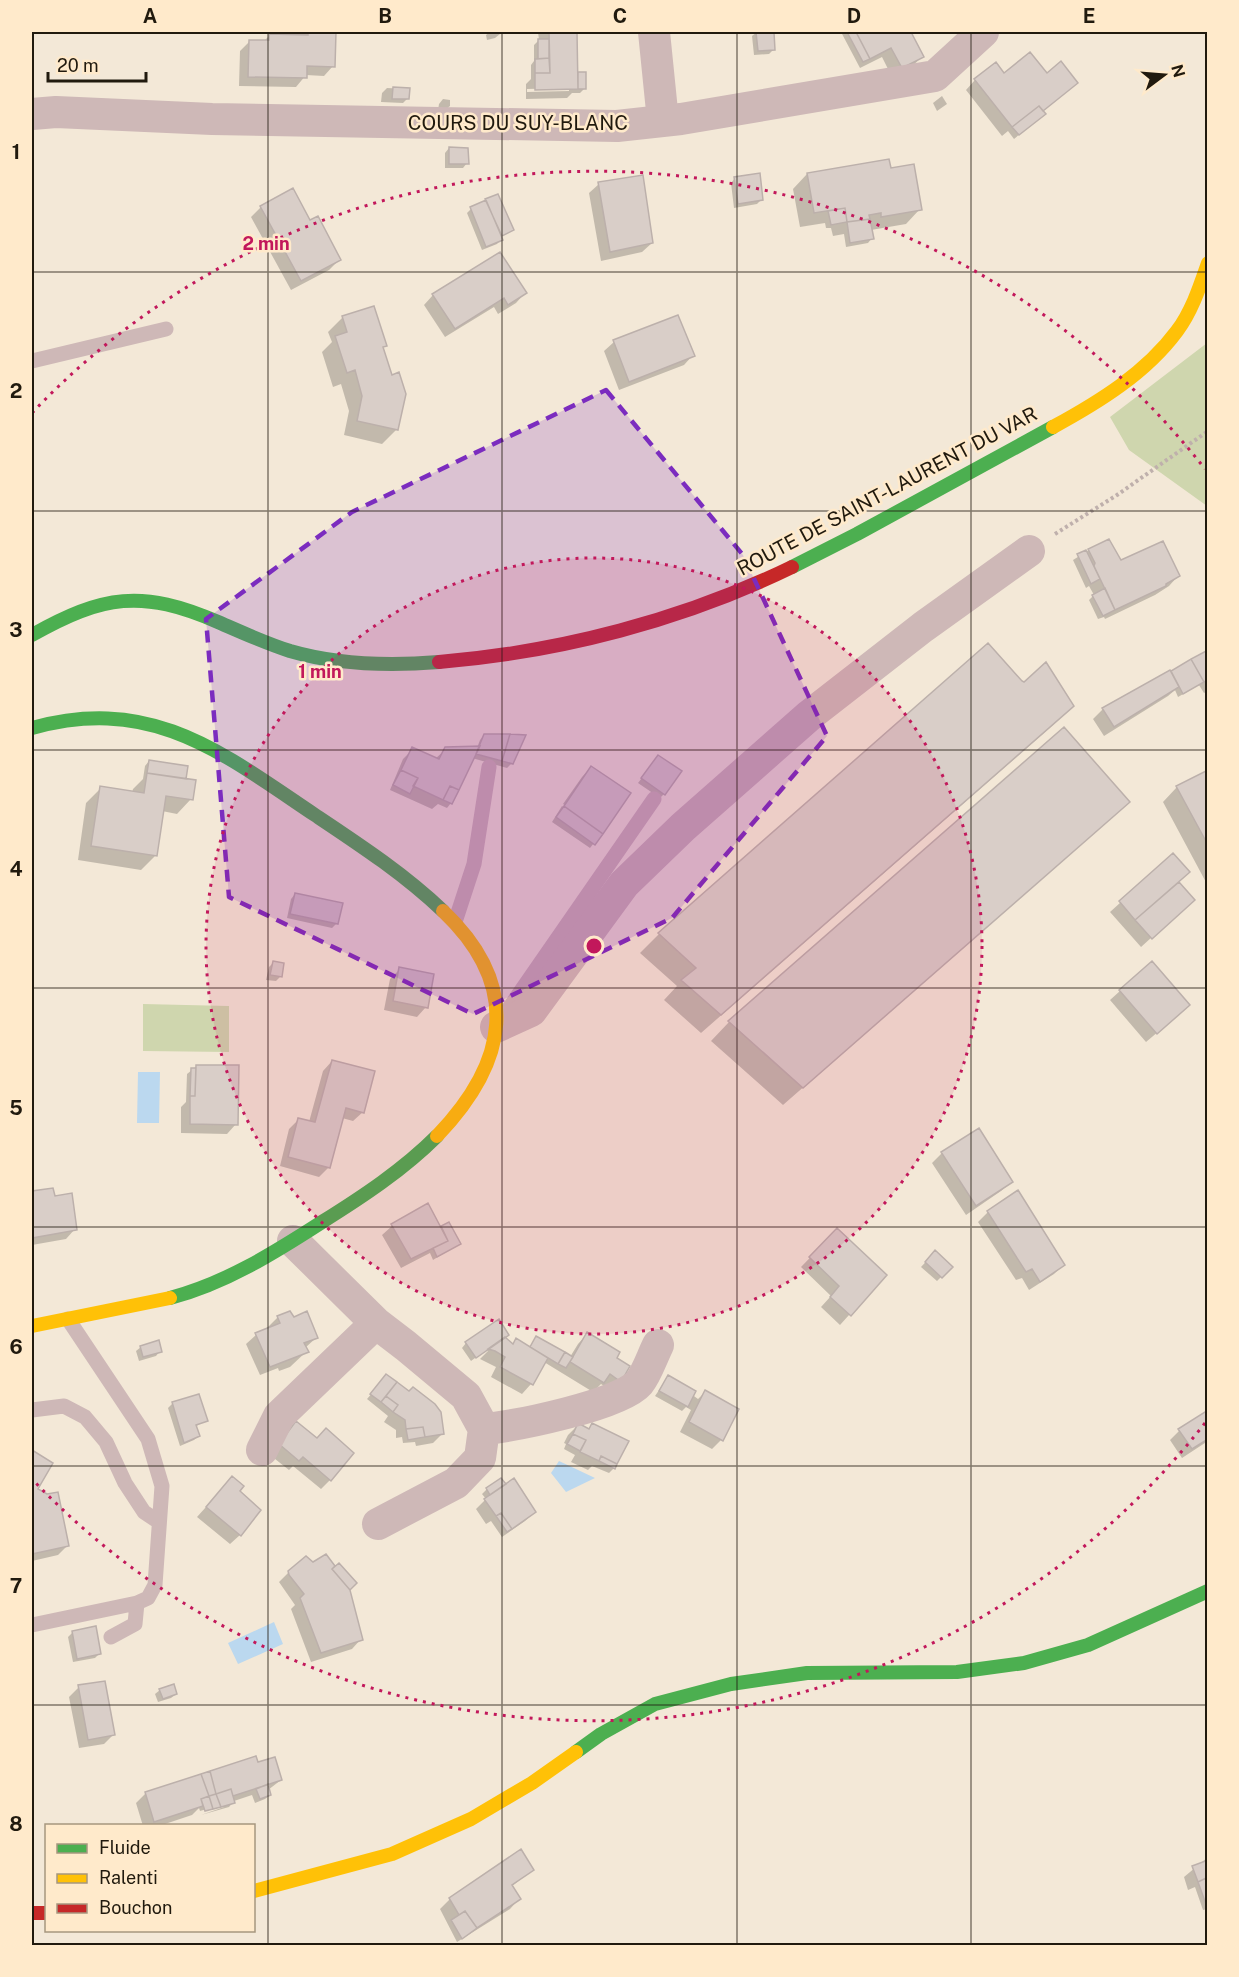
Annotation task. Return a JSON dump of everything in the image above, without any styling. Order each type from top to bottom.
[{"type":"main road","name":"ROUTE DE SAINT-LAURENT DU VAR","points":[[32,634],[72,613],[87,608],[122,601],[160,602],[180,607],[277,646],[312,656],[369,664],[423,664],[559,644],[687,610],[785,571],[1069,416],[1121,384],[1155,357],[1177,330],[1195,298],[1208,263]]},
{"type":"main road","points":[[32,728],[82,717],[118,717],[157,726],[193,740],[261,779],[361,846],[424,893],[455,922],[479,953],[490,977],[496,1000],[493,1040],[485,1072],[468,1101],[424,1149],[373,1189],[293,1241],[235,1274],[201,1289],[174,1298],[32,1326]]},
{"type":"main road","points":[[255,1891],[392,1854],[471,1819],[532,1783],[601,1734],[656,1704],[731,1684],[807,1673],[957,1672],[1024,1663],[1088,1645],[1208,1591]]},
{"type":"street","points":[[654,32],[663,121]]},
{"type":"street","name":"COURS DU SUY-BLANC","points":[[32,114],[56,112],[212,119],[617,126],[663,121],[935,76],[983,32]]},
{"type":"street","points":[[493,1040],[531,1011],[624,884],[683,827],[810,715],[923,627],[1029,550]]},
{"type":"street","points":[[293,1241],[376,1323],[466,1396],[484,1429],[480,1458],[456,1483],[378,1524]]},
{"type":"street","points":[[262,1450],[279,1416],[376,1323]]},
{"type":"street","points":[[484,1429],[515,1426],[616,1398],[639,1383],[658,1345]]},
{"type":"lane","points":[[32,361],[166,329]]},
{"type":"lane","points":[[455,922],[474,864],[489,767]]},
{"type":"lane","points":[[493,1040],[654,799]]},
{"type":"lane","points":[[32,1625],[137,1603],[148,1598],[155,1585],[162,1485],[148,1439],[68,1319]]},
{"type":"lane","points":[[32,1410],[64,1406],[85,1417],[106,1442],[125,1483],[144,1512],[159,1522]]},
{"type":"lane","points":[[111,1637],[135,1624],[137,1603]]},
{"type":"path","points":[[1029,550],[1117,495],[1208,431]]},
{"type":"highlighted area","points":[[606,390],[743,555],[827,736],[672,918],[473,1014],[229,897],[206,619],[352,512]]},
{"type":"green space","points":[[1207,343],[1207,506],[1129,450],[1110,417]]},
{"type":"green space","points":[[143,1004],[229,1006],[229,1052],[143,1051]]},
{"type":"water","points":[[138,1072],[160,1072],[159,1123],[137,1123]]},
{"type":"water","points":[[559,1461],[595,1478],[566,1492],[551,1473]]},
{"type":"water","points":[[274,1622],[283,1644],[238,1664],[228,1643]]},
{"type":"building","points":[[308,32],[336,32],[335,67],[307,66],[307,78],[248,77],[249,40],[269,40],[269,34],[308,35]]},
{"type":"building","points":[[549,32],[577,32],[578,89],[535,90],[535,73],[550,73]]},
{"type":"building","points":[[756,32],[774,32],[775,50],[758,51]]},
{"type":"building","points":[[847,32],[856,32],[870,59],[863,62]]},
{"type":"building","points":[[856,32],[911,32],[924,57],[902,68],[891,48],[870,59]]},
{"type":"building","points":[[538,39],[549,39],[549,58],[538,59]]},
{"type":"building","points":[[1030,52],[1047,73],[1061,61],[1078,83],[1043,111],[1039,106],[1012,127],[974,79],[996,62],[1004,73]]},
{"type":"building","points":[[549,58],[550,73],[535,73],[535,59]]},
{"type":"building","points":[[578,72],[586,72],[586,89],[578,89]]},
{"type":"building","points":[[393,87],[410,88],[409,99],[392,99]]},
{"type":"building","points":[[1039,106],[1046,114],[1019,135],[1012,127]]},
{"type":"building","points":[[449,147],[468,148],[469,164],[449,164]]},
{"type":"building","points":[[889,159],[891,168],[914,164],[922,210],[881,217],[881,213],[869,215],[870,219],[847,222],[845,208],[814,213],[807,173]]},
{"type":"building","points":[[760,173],[763,200],[738,204],[734,177]]},
{"type":"building","points":[[643,175],[653,243],[610,252],[598,182]]},
{"type":"building","points":[[293,188],[310,220],[318,216],[341,260],[301,281],[260,206]]},
{"type":"building","points":[[498,194],[514,230],[502,236],[485,199]]},
{"type":"building","points":[[486,200],[503,240],[486,247],[470,207]]},
{"type":"building","points":[[845,208],[847,222],[831,225],[828,211]]},
{"type":"building","points":[[870,219],[874,239],[850,243],[847,222]]},
{"type":"building","points":[[500,252],[527,293],[508,305],[504,298],[455,329],[432,294]]},
{"type":"building","points":[[374,306],[387,346],[383,347],[392,375],[399,372],[406,394],[398,430],[357,421],[362,396],[355,370],[347,373],[335,336],[347,332],[342,316]]},
{"type":"building","points":[[678,315],[695,356],[629,382],[613,340]]},
{"type":"building","points":[[1109,539],[1121,560],[1163,541],[1180,576],[1166,586],[1115,610],[1088,549]]},
{"type":"building","points":[[1086,550],[1100,579],[1091,584],[1077,554]]},
{"type":"building","points":[[1105,588],[1115,610],[1103,616],[1092,595]]},
{"type":"building","points":[[988,643],[1024,682],[1046,662],[1074,706],[721,1015],[681,980],[696,968],[658,933]]},
{"type":"building","points":[[1208,650],[1208,680],[1204,682],[1191,659]]},
{"type":"building","points":[[1191,659],[1204,682],[1183,694],[1171,671]]},
{"type":"building","points":[[1170,670],[1179,687],[1114,727],[1102,708]]},
{"type":"building","points":[[1064,727],[1130,802],[803,1088],[728,1021]]},
{"type":"building","points":[[484,734],[510,734],[502,761],[476,754]]},
{"type":"building","points":[[510,734],[526,735],[513,764],[502,761]]},
{"type":"building","points":[[480,746],[459,790],[450,786],[443,800],[413,786],[418,778],[401,770],[412,747],[439,759],[445,747]]},
{"type":"building","points":[[658,755],[682,771],[665,795],[641,778]]},
{"type":"building","points":[[149,760],[188,766],[186,779],[147,773]]},
{"type":"building","points":[[591,766],[631,793],[603,834],[564,806]]},
{"type":"building","points":[[401,770],[418,778],[410,794],[393,785]]},
{"type":"building","points":[[1208,770],[1208,845],[1176,786]]},
{"type":"building","points":[[147,773],[196,780],[193,800],[166,796],[157,856],[91,846],[100,786],[144,793]]},
{"type":"building","points":[[450,786],[459,790],[452,804],[443,800]]},
{"type":"building","points":[[564,806],[603,834],[595,845],[556,817]]},
{"type":"building","points":[[1173,853],[1190,872],[1135,920],[1119,901]]},
{"type":"building","points":[[1179,882],[1195,900],[1152,939],[1135,920]]},
{"type":"building","points":[[295,893],[343,903],[338,924],[290,914]]},
{"type":"building","points":[[273,961],[284,963],[282,977],[270,975]]},
{"type":"building","points":[[1152,961],[1190,1005],[1157,1034],[1119,990]]},
{"type":"building","points":[[399,967],[434,974],[428,1008],[393,1001]]},
{"type":"building","points":[[332,1060],[375,1071],[364,1113],[346,1108],[330,1168],[288,1157],[298,1118],[315,1122]]},
{"type":"building","points":[[196,1065],[239,1065],[238,1125],[190,1124],[190,1096],[195,1096]]},
{"type":"building","points":[[191,1068],[196,1068],[195,1096],[190,1096]]},
{"type":"building","points":[[979,1128],[1013,1182],[976,1206],[941,1152]]},
{"type":"building","points":[[53,1188],[55,1196],[72,1193],[77,1230],[32,1238],[32,1191]]},
{"type":"building","points":[[1018,1190],[1065,1265],[1040,1282],[1032,1269],[1026,1272],[987,1211]]},
{"type":"building","points":[[428,1203],[448,1241],[411,1259],[391,1224]]},
{"type":"building","points":[[449,1222],[461,1244],[437,1257],[433,1248],[448,1241],[441,1226]]},
{"type":"building","points":[[837,1228],[887,1275],[851,1316],[830,1297],[839,1286],[809,1257]]},
{"type":"building","points":[[935,1250],[953,1267],[942,1278],[925,1262]]},
{"type":"building","points":[[290,1311],[294,1317],[307,1311],[318,1338],[304,1343],[309,1352],[270,1367],[255,1333],[280,1323],[277,1316]]},
{"type":"building","points":[[499,1319],[509,1335],[476,1358],[465,1342]]},
{"type":"building","points":[[587,1332],[620,1352],[617,1358],[630,1366],[621,1382],[610,1374],[604,1383],[570,1362]]},
{"type":"building","points":[[536,1336],[565,1352],[558,1364],[530,1347]]},
{"type":"building","points":[[505,1337],[513,1344],[516,1338],[548,1358],[533,1385],[500,1367],[505,1357],[488,1349]]},
{"type":"building","points":[[159,1340],[162,1352],[143,1357],[140,1346]]},
{"type":"building","points":[[565,1352],[573,1357],[566,1368],[558,1364]]},
{"type":"building","points":[[386,1374],[397,1382],[381,1402],[370,1394]]},
{"type":"building","points":[[668,1375],[696,1391],[688,1407],[659,1391]]},
{"type":"building","points":[[397,1382],[409,1391],[413,1387],[435,1404],[441,1412],[444,1434],[425,1437],[423,1427],[406,1429],[405,1420],[393,1412],[398,1405],[386,1396]]},
{"type":"building","points":[[705,1390],[739,1409],[723,1441],[689,1422]]},
{"type":"building","points":[[199,1394],[208,1421],[196,1425],[200,1436],[184,1443],[172,1402]]},
{"type":"building","points":[[386,1396],[398,1405],[393,1412],[381,1402]]},
{"type":"building","points":[[1208,1410],[1208,1439],[1192,1449],[1178,1429]]},
{"type":"building","points":[[296,1421],[317,1438],[326,1428],[354,1453],[331,1481],[303,1457],[299,1461],[279,1444]]},
{"type":"building","points":[[578,1423],[589,1429],[592,1423],[629,1441],[617,1464],[601,1456],[599,1461],[580,1452],[586,1440],[573,1434]]},
{"type":"building","points":[[423,1427],[425,1437],[408,1440],[406,1429]]},
{"type":"building","points":[[573,1434],[586,1440],[580,1451],[567,1444]]},
{"type":"building","points":[[32,1450],[53,1463],[38,1489],[47,1494],[58,1492],[69,1546],[32,1554]]},
{"type":"building","points":[[601,1456],[617,1464],[615,1469],[599,1461]]},
{"type":"building","points":[[232,1476],[244,1486],[240,1491],[261,1510],[241,1536],[206,1507]]},
{"type":"building","points":[[501,1478],[506,1484],[490,1495],[486,1488]]},
{"type":"building","points":[[514,1478],[536,1512],[512,1529],[501,1513],[496,1516],[484,1499]]},
{"type":"building","points":[[501,1513],[512,1529],[507,1532],[496,1516]]},
{"type":"building","points":[[326,1554],[335,1566],[332,1569],[350,1590],[363,1640],[321,1653],[300,1598],[304,1594],[288,1571],[306,1556],[313,1562]]},
{"type":"building","points":[[339,1563],[357,1583],[350,1590],[332,1569]]},
{"type":"building","points":[[96,1626],[101,1654],[77,1659],[72,1631]]},
{"type":"building","points":[[105,1681],[115,1735],[88,1740],[78,1685]]},
{"type":"building","points":[[174,1684],[177,1694],[163,1699],[159,1689]]},
{"type":"building","points":[[256,1756],[258,1762],[275,1757],[282,1780],[233,1796],[231,1789],[216,1794],[210,1771]]},
{"type":"building","points":[[210,1771],[216,1794],[209,1796],[201,1774]]},
{"type":"building","points":[[201,1774],[209,1796],[201,1799],[203,1806],[154,1822],[145,1792]]},
{"type":"building","points":[[268,1784],[271,1795],[260,1799],[256,1789]]},
{"type":"building","points":[[231,1789],[235,1803],[221,1807],[216,1794]]},
{"type":"building","points":[[216,1794],[221,1807],[213,1809],[209,1796]]},
{"type":"building","points":[[209,1796],[213,1809],[205,1811],[201,1799]]},
{"type":"building","points":[[521,1849],[534,1870],[512,1885],[521,1899],[477,1928],[465,1911],[459,1915],[449,1898]]},
{"type":"building","points":[[1208,1860],[1208,1882],[1206,1878],[1198,1882],[1192,1866]]},
{"type":"building","points":[[1206,1878],[1208,1882],[1207,1907],[1198,1882]]},
{"type":"building","points":[[465,1911],[477,1928],[462,1939],[451,1920]]},
{"type":"traffic: fast","points":[[792,567],[1053,427]]},
{"type":"traffic: fast","points":[[32,635],[80,611],[123,601],[144,601],[167,604],[191,611],[271,644],[308,656],[364,663],[439,662]]},
{"type":"traffic: fast","points":[[32,728],[75,720],[114,719],[149,724],[183,736],[216,751],[248,770],[348,837],[397,872],[443,911]]},
{"type":"traffic: fast","points":[[170,1298],[230,1276],[286,1245],[382,1182],[437,1136]]},
{"type":"traffic: fast","points":[[576,1752],[601,1734],[655,1704],[731,1684],[807,1673],[957,1672],[1024,1663],[1088,1645],[1208,1591]]},
{"type":"traffic: slow","points":[[1053,427],[1121,385],[1165,346],[1187,315],[1208,263]]},
{"type":"traffic: slow","points":[[437,1136],[461,1108],[479,1080],[491,1052],[496,1024],[495,996],[485,967],[468,939],[443,911]]},
{"type":"traffic: slow","points":[[32,1326],[170,1298]]},
{"type":"traffic: slow","points":[[255,1891],[392,1854],[471,1819],[532,1783],[576,1752]]},
{"type":"traffic: jam","points":[[439,662],[530,650],[620,631],[708,603],[792,567]]},
{"type":"traffic: jam","points":[[32,1913],[45,1913]]}]
